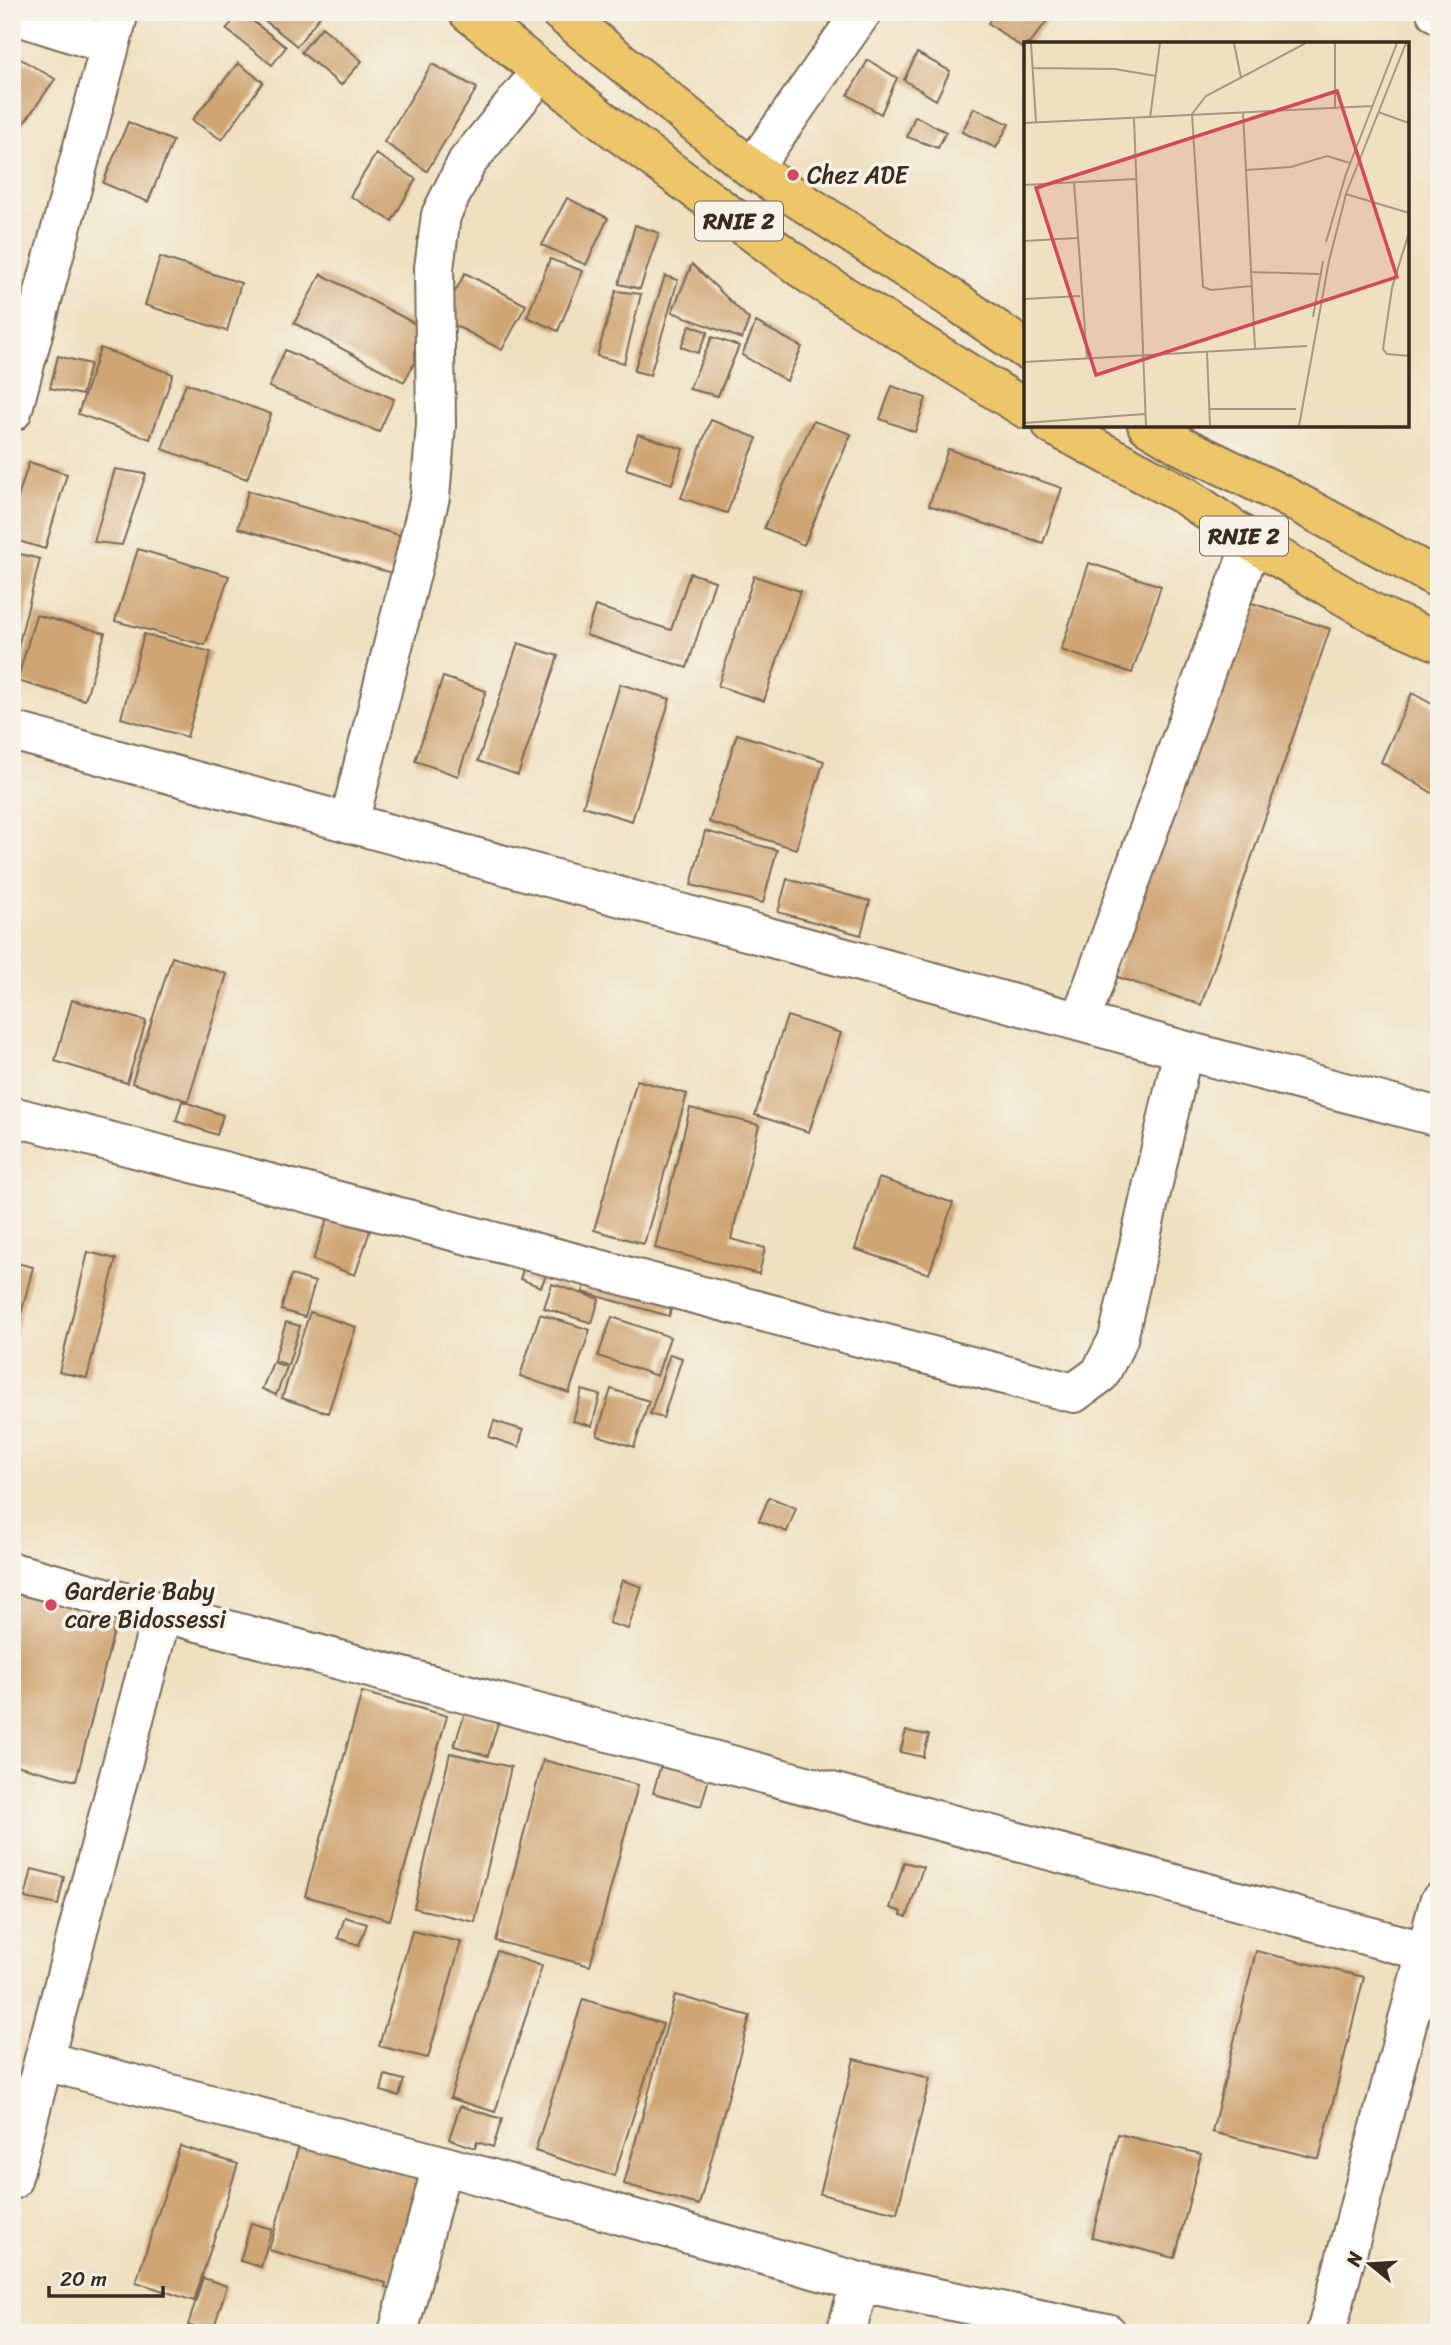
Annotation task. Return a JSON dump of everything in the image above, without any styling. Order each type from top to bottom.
[{"type":"highway","name":"RNIE 2","points":[[468,12],[611,127],[813,276],[1024,408]]},
{"type":"highway","name":"RNIE 2","points":[[560,12],[752,169],[1024,349]]},
{"type":"highway","name":"RNIE 2","points":[[1056,427],[1187,497],[1252,542],[1375,614],[1439,642]]},
{"type":"highway","name":"RNIE 2","points":[[1150,427],[1439,579]]},
{"type":"street","points":[[752,169],[862,12]]},
{"type":"street","points":[[12,14],[114,29],[12,412]]},
{"type":"street","points":[[349,822],[430,496],[436,425],[434,268],[441,215],[467,162],[541,72]]},
{"type":"street","points":[[1080,1022],[1252,542]]},
{"type":"street","points":[[12,731],[1183,1050],[1439,1117]]},
{"type":"street","points":[[12,1116],[1074,1392],[1100,1374],[1118,1339],[1183,1050]]},
{"type":"street","points":[[12,1572],[1432,1953]]},
{"type":"street","points":[[12,2180],[162,1613]]},
{"type":"street","points":[[1326,2333],[1432,1953],[1439,1902]]},
{"type":"street","points":[[45,2061],[442,2165],[860,2281],[1107,2333]]},
{"type":"street","points":[[398,2333],[442,2165]]},
{"type":"street","points":[[846,2333],[860,2281]]},
{"type":"building","points":[[241,12],[286,47],[272,65],[226,29]]},
{"type":"building","points":[[260,12],[323,12],[297,46],[258,15]]},
{"type":"building","points":[[820,12],[845,12],[840,24]]},
{"type":"building","points":[[995,12],[1054,12],[1031,42],[1024,42],[1024,49],[988,23]]},
{"type":"building","points":[[322,27],[362,61],[341,85],[301,52]]},
{"type":"building","points":[[917,53],[950,71],[936,100],[904,80]]},
{"type":"building","points":[[12,54],[55,79],[12,140]]},
{"type":"building","points":[[868,60],[897,78],[881,114],[848,95]]},
{"type":"building","points":[[238,63],[263,82],[222,140],[192,120]]},
{"type":"building","points":[[432,64],[477,88],[427,171],[384,142]]},
{"type":"building","points":[[974,108],[1009,124],[996,148],[962,132]]},
{"type":"building","points":[[915,116],[946,132],[938,148],[907,137]]},
{"type":"building","points":[[128,122],[173,141],[148,202],[103,183]]},
{"type":"building","points":[[376,154],[416,179],[392,221],[350,196]]},
{"type":"building","points":[[567,198],[608,218],[586,265],[542,245]]},
{"type":"building","points":[[635,225],[659,233],[640,289],[619,284]]},
{"type":"building","points":[[160,257],[241,283],[227,331],[145,305]]},
{"type":"building","points":[[550,259],[583,271],[558,331],[527,317]]},
{"type":"building","points":[[692,264],[749,319],[742,339],[672,312]]},
{"type":"building","points":[[465,273],[526,305],[502,350],[441,318]]},
{"type":"building","points":[[321,274],[431,332],[404,382],[294,323]]},
{"type":"building","points":[[665,276],[678,280],[650,375],[634,371]]},
{"type":"building","points":[[616,291],[641,294],[624,363],[597,356]]},
{"type":"building","points":[[756,322],[802,347],[787,381],[742,355]]},
{"type":"building","points":[[690,325],[708,332],[698,353],[681,347]]},
{"type":"building","points":[[712,337],[739,346],[718,396],[689,389]]},
{"type":"building","points":[[100,348],[173,374],[150,439],[78,414]]},
{"type":"building","points":[[285,350],[394,399],[379,432],[269,387]]},
{"type":"building","points":[[58,356],[90,364],[82,395],[50,388]]},
{"type":"building","points":[[186,383],[271,414],[247,479],[162,449]]},
{"type":"building","points":[[892,386],[926,398],[915,432],[880,419]]},
{"type":"building","points":[[711,420],[757,438],[727,513],[681,498]]},
{"type":"building","points":[[813,421],[851,434],[804,545],[764,528]]},
{"type":"building","points":[[638,434],[683,449],[672,484],[626,469]]},
{"type":"building","points":[[948,449],[1062,488],[1043,543],[929,505]]},
{"type":"building","points":[[29,462],[67,474],[45,549],[12,539],[12,517]]},
{"type":"building","points":[[115,469],[146,474],[122,545],[94,542]]},
{"type":"building","points":[[248,491],[406,537],[395,574],[238,528]]},
{"type":"building","points":[[138,549],[229,576],[205,645],[115,621]]},
{"type":"building","points":[[12,552],[40,559],[13,667],[12,667]]},
{"type":"building","points":[[1089,563],[1161,586],[1132,673],[1061,650]]},
{"type":"building","points":[[690,573],[715,581],[687,668],[586,635],[595,606],[671,630]]},
{"type":"building","points":[[754,576],[800,591],[764,701],[718,686]]},
{"type":"building","points":[[1243,600],[1330,629],[1201,1005],[1115,976]]},
{"type":"building","points":[[36,615],[105,633],[85,700],[17,681]]},
{"type":"building","points":[[144,634],[211,652],[187,737],[121,718]]},
{"type":"building","points":[[518,643],[558,656],[518,775],[478,761]]},
{"type":"building","points":[[443,677],[486,691],[458,776],[415,761]]},
{"type":"building","points":[[620,684],[670,699],[632,821],[583,806]]},
{"type":"building","points":[[1412,693],[1439,708],[1439,797],[1381,762]]},
{"type":"building","points":[[737,734],[824,761],[796,849],[709,822]]},
{"type":"building","points":[[705,831],[777,850],[763,903],[691,885]]},
{"type":"building","points":[[787,879],[870,901],[861,935],[778,912]]},
{"type":"building","points":[[172,957],[227,974],[188,1101],[132,1083]]},
{"type":"building","points":[[72,1000],[146,1021],[127,1083],[55,1061]]},
{"type":"building","points":[[787,1016],[841,1033],[809,1132],[755,1115]]},
{"type":"building","points":[[637,1080],[687,1094],[644,1244],[594,1230]]},
{"type":"building","points":[[182,1101],[223,1115],[217,1135],[176,1121]]},
{"type":"building","points":[[690,1108],[759,1125],[731,1239],[765,1248],[759,1274],[655,1248]]},
{"type":"building","points":[[879,1178],[953,1203],[929,1274],[855,1249]]},
{"type":"building","points":[[328,1217],[370,1231],[355,1275],[313,1260]]},
{"type":"building","points":[[88,1252],[116,1259],[87,1378],[59,1372]]},
{"type":"building","points":[[12,1262],[33,1267],[13,1346],[12,1346]]},
{"type":"building","points":[[524,1267],[546,1275],[541,1287],[520,1279]]},
{"type":"building","points":[[588,1272],[675,1296],[669,1316],[583,1292]]},
{"type":"building","points":[[291,1275],[315,1282],[305,1317],[281,1310]]},
{"type":"building","points":[[552,1284],[599,1299],[592,1323],[544,1308]]},
{"type":"building","points":[[310,1312],[356,1327],[328,1413],[282,1398]]},
{"type":"building","points":[[540,1314],[590,1330],[569,1393],[520,1376]]},
{"type":"building","points":[[612,1317],[670,1337],[657,1376],[598,1356]]},
{"type":"building","points":[[286,1322],[300,1326],[288,1365],[274,1360]]},
{"type":"building","points":[[670,1354],[682,1358],[663,1418],[650,1414]]},
{"type":"building","points":[[273,1362],[287,1367],[276,1395],[262,1389]]},
{"type":"building","points":[[611,1389],[649,1401],[634,1447],[597,1435]]},
{"type":"building","points":[[582,1390],[600,1395],[592,1426],[573,1421]]},
{"type":"building","points":[[494,1421],[523,1430],[519,1447],[489,1437]]},
{"type":"building","points":[[769,1497],[796,1508],[787,1532],[759,1521]]},
{"type":"building","points":[[622,1580],[642,1587],[628,1629],[609,1623]]},
{"type":"building","points":[[12,1593],[117,1619],[76,1781],[12,1764]]},
{"type":"building","points":[[362,1692],[447,1716],[390,1920],[305,1896]]},
{"type":"building","points":[[465,1713],[498,1723],[488,1756],[454,1746]]},
{"type":"building","points":[[906,1731],[929,1735],[923,1757],[900,1752]]},
{"type":"building","points":[[450,1753],[511,1767],[475,1922],[414,1908]]},
{"type":"building","points":[[663,1757],[711,1771],[701,1806],[653,1793]]},
{"type":"building","points":[[543,1760],[638,1785],[590,1966],[496,1941]]},
{"type":"building","points":[[904,1862],[923,1867],[907,1917],[890,1908]]},
{"type":"building","points":[[32,1869],[64,1877],[58,1905],[25,1898]]},
{"type":"building","points":[[345,1917],[367,1924],[359,1945],[338,1938]]},
{"type":"building","points":[[412,1931],[461,1942],[428,2058],[379,2046]]},
{"type":"building","points":[[12,1946],[19,1948],[13,1967],[12,1967]]},
{"type":"building","points":[[497,1951],[542,1966],[495,2112],[450,2098]]},
{"type":"building","points":[[1256,1951],[1364,1977],[1319,2159],[1212,2132]]},
{"type":"building","points":[[675,1995],[750,2016],[699,2205],[624,2184]]},
{"type":"building","points":[[583,1999],[663,2024],[614,2176],[535,2151]]},
{"type":"building","points":[[854,2059],[930,2078],[897,2213],[820,2194]]},
{"type":"building","points":[[385,2075],[404,2080],[399,2096],[381,2091]]},
{"type":"building","points":[[460,2106],[502,2119],[493,2147],[477,2142],[475,2148],[449,2139]]},
{"type":"building","points":[[1118,2134],[1201,2154],[1175,2258],[1092,2237]]},
{"type":"building","points":[[301,2138],[372,2158],[370,2166],[392,2173],[394,2164],[423,2172],[397,2290],[385,2287],[386,2283],[269,2250]]},
{"type":"building","points":[[180,2146],[238,2164],[194,2301],[136,2282]]},
{"type":"building","points":[[251,2223],[272,2229],[261,2267],[240,2261]]},
{"type":"building","points":[[203,2278],[227,2286],[212,2333],[188,2325]]},
{"type":"place","name":"Chez ADE","points":[[793,175]]},
{"type":"place","name":"Garderie Baby care Bidossessi","points":[[51,1605]]}]
